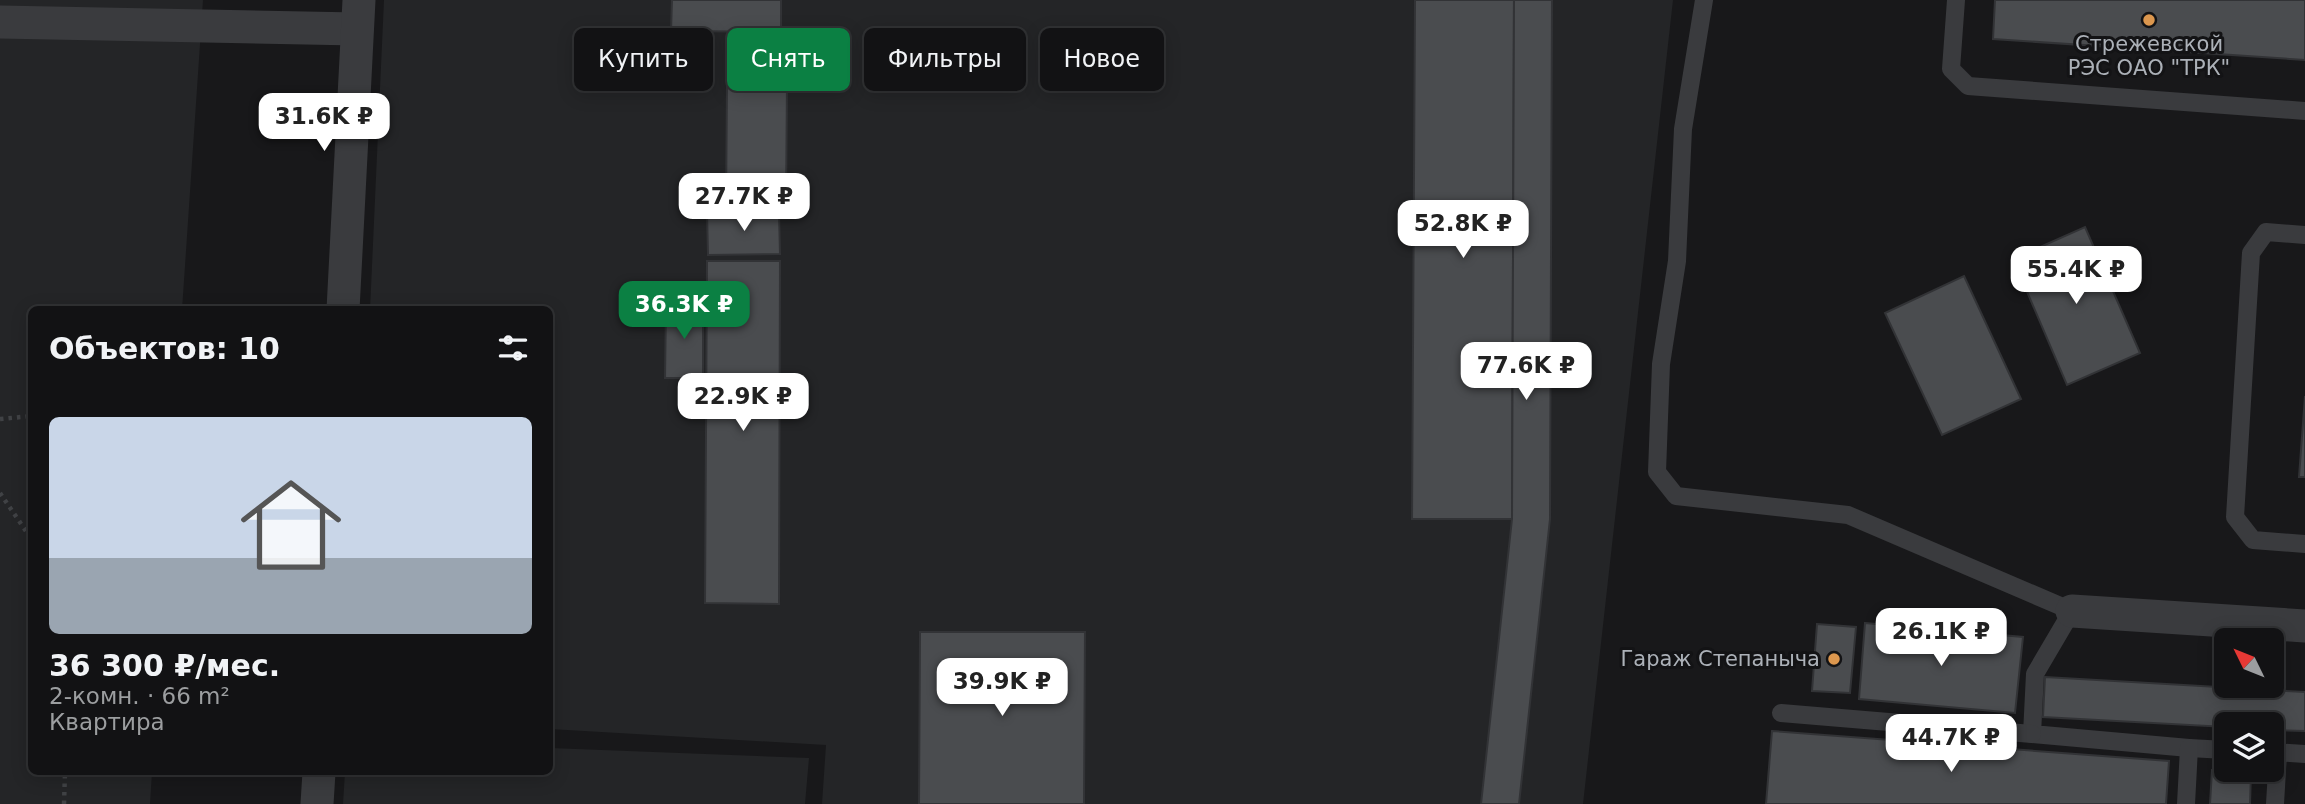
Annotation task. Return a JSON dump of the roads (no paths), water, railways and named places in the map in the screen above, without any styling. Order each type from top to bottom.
[{"type":"street","points":[[0,22],[358,15],[343,306]]},
{"type":"street","points":[[2072,611],[2305,626]]},
{"type":"street","points":[[317,804],[319,775]]},
{"type":"lane","points":[[1704,0],[1684,129],[1677,261],[1661,364],[1657,472],[1676,496],[1848,515],[2072,611],[2035,674],[2032,734]]},
{"type":"lane","points":[[1956,0],[1951,69],[1968,86],[2305,111]]},
{"type":"lane","points":[[2305,235],[2266,232],[2251,253],[2235,517],[2253,540],[2305,544]]},
{"type":"lane","points":[[1781,713],[2214,749]]},
{"type":"lane","points":[[2186,804],[2189,748]]},
{"type":"lane","points":[[2284,753],[2305,754]]},
{"type":"lane","points":[[2275,782],[2275,804]]},
{"type":"place","name":"Стрежевской РЭС ОАО \"ТРК\"","points":[[2149,20]]},
{"type":"place","name":"Гараж Степаныча","points":[[1834,659]]}]
